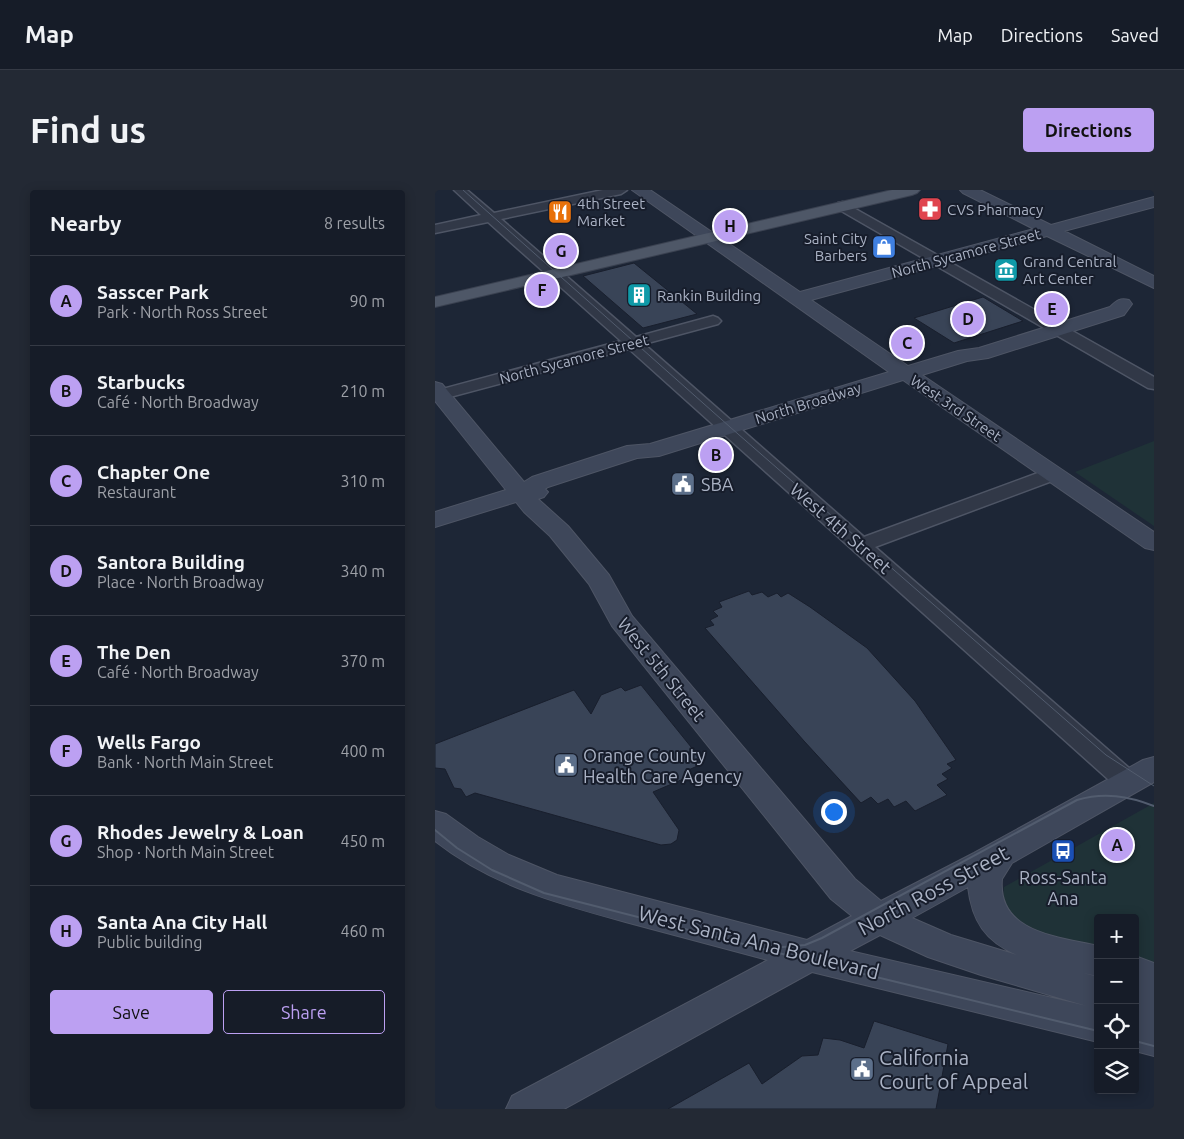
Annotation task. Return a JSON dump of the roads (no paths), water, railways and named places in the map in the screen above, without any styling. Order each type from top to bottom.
[{"type":"main road","points":[[631,190],[640,190]]},
{"type":"main road","name":"West 3rd Street","points":[[640,190],[1154,544]]},
{"type":"main road","points":[[435,302],[912,190]]},
{"type":"main road","points":[[967,190],[1154,268]]},
{"type":"main road","points":[[992,190],[1057,228],[1143,295]]},
{"type":"main road","name":"North Sycamore Street","points":[[796,299],[1154,202]]},
{"type":"main road","name":"North Broadway","points":[[435,520],[521,493],[545,490],[642,460],[651,451],[905,373],[965,355],[981,354],[1054,326],[1117,311],[1143,295]]},
{"type":"main road","name":"West 5th Street","points":[[437,393],[532,507],[559,531],[600,581],[621,620],[843,889],[879,919]]},
{"type":"main road","name":"North Ross Street","points":[[526,1109],[1001,853],[1141,775]]},
{"type":"main road","name":"West Santa Ana Boulevard","points":[[435,823],[489,861],[534,882],[601,902],[809,956],[1094,1024]]},
{"type":"main road","points":[[1001,853],[985,879],[987,907],[991,917],[1001,929],[1013,938],[1028,944],[1094,961]]},
{"type":"main road","points":[[879,919],[940,946],[981,960],[1094,992]]},
{"type":"main road","points":[[1139,973],[1154,979]]},
{"type":"main road","points":[[1139,1004],[1154,1008]]},
{"type":"main road","points":[[1139,1035],[1154,1039]]},
{"type":"street","name":"West 4th Street","points":[[459,190],[726,428],[861,545],[1141,775]]},
{"type":"street","points":[[435,229],[621,190]]},
{"type":"street","points":[[843,206],[1154,384]]},
{"type":"street","name":"North Sycamore Street","points":[[437,393],[713,321]]},
{"type":"street","points":[[861,545],[1053,474]]},
{"type":"tram line","points":[[463,190],[730,427],[1106,755],[1154,786]]},
{"type":"tram line","points":[[772,948],[805,945],[822,938],[1077,800],[1097,796],[1116,796],[1154,806]]},
{"type":"tram line","points":[[435,830],[457,848],[492,870],[544,893],[802,959],[1094,1030]]},
{"type":"tram line","points":[[1139,1042],[1154,1046]]},
{"type":"place","name":"CVS Pharmacy","points":[[930,209]]},
{"type":"place","name":"4th Street Market","points":[[560,212]]},
{"type":"place","name":"Santa Ana City Hall","points":[[730,226]]},
{"type":"place","name":"Saint City Barbers","points":[[884,247]]},
{"type":"place","name":"Rhodes Jewelry & Loan","points":[[561,251]]},
{"type":"place","name":"Grand Central Art Center","points":[[1006,270]]},
{"type":"place","name":"Wells Fargo","points":[[542,290]]},
{"type":"place","name":"Rankin Building","points":[[639,295]]},
{"type":"place","name":"The Den","points":[[1052,309]]},
{"type":"place","name":"Santora Building","points":[[968,319]]},
{"type":"place","name":"Chapter One","points":[[907,343]]},
{"type":"place","name":"Starbucks","points":[[716,455]]},
{"type":"place","name":"SBA","points":[[683,484]]},
{"type":"place","name":"Orange County Health Care Agency","points":[[566,765]]},
{"type":"place","name":"Sasscer Park","points":[[1117,845]]},
{"type":"place","name":"Ross-Santa Ana","points":[[1063,851]]},
{"type":"place","name":"California Court of Appeal","points":[[862,1069]]}]
